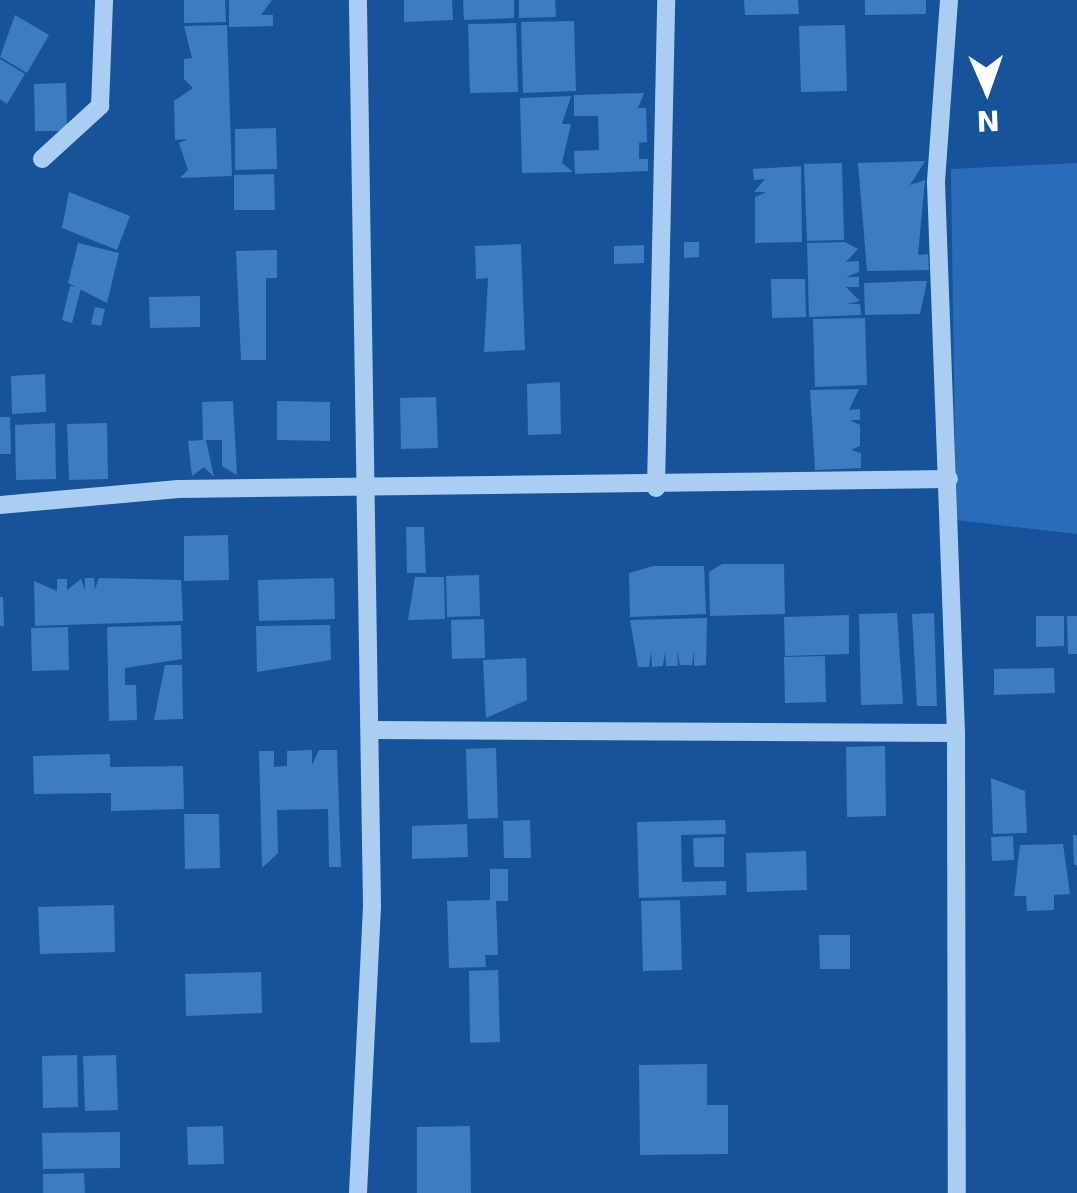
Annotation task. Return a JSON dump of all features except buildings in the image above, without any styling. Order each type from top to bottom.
[{"type":"street","points":[[42,160],[100,106],[104,0]]},
{"type":"street","points":[[358,0],[372,730],[370,1060],[358,1193]]},
{"type":"street","points":[[656,488],[666,0]]},
{"type":"street","points":[[949,0],[936,183],[956,733],[958,1193]]},
{"type":"street","points":[[0,505],[178,489],[656,488],[949,480]]},
{"type":"street","points":[[372,730],[956,733]]},
{"type":"shaded area","points":[[1077,163],[1077,534],[956,520],[951,169]]}]
